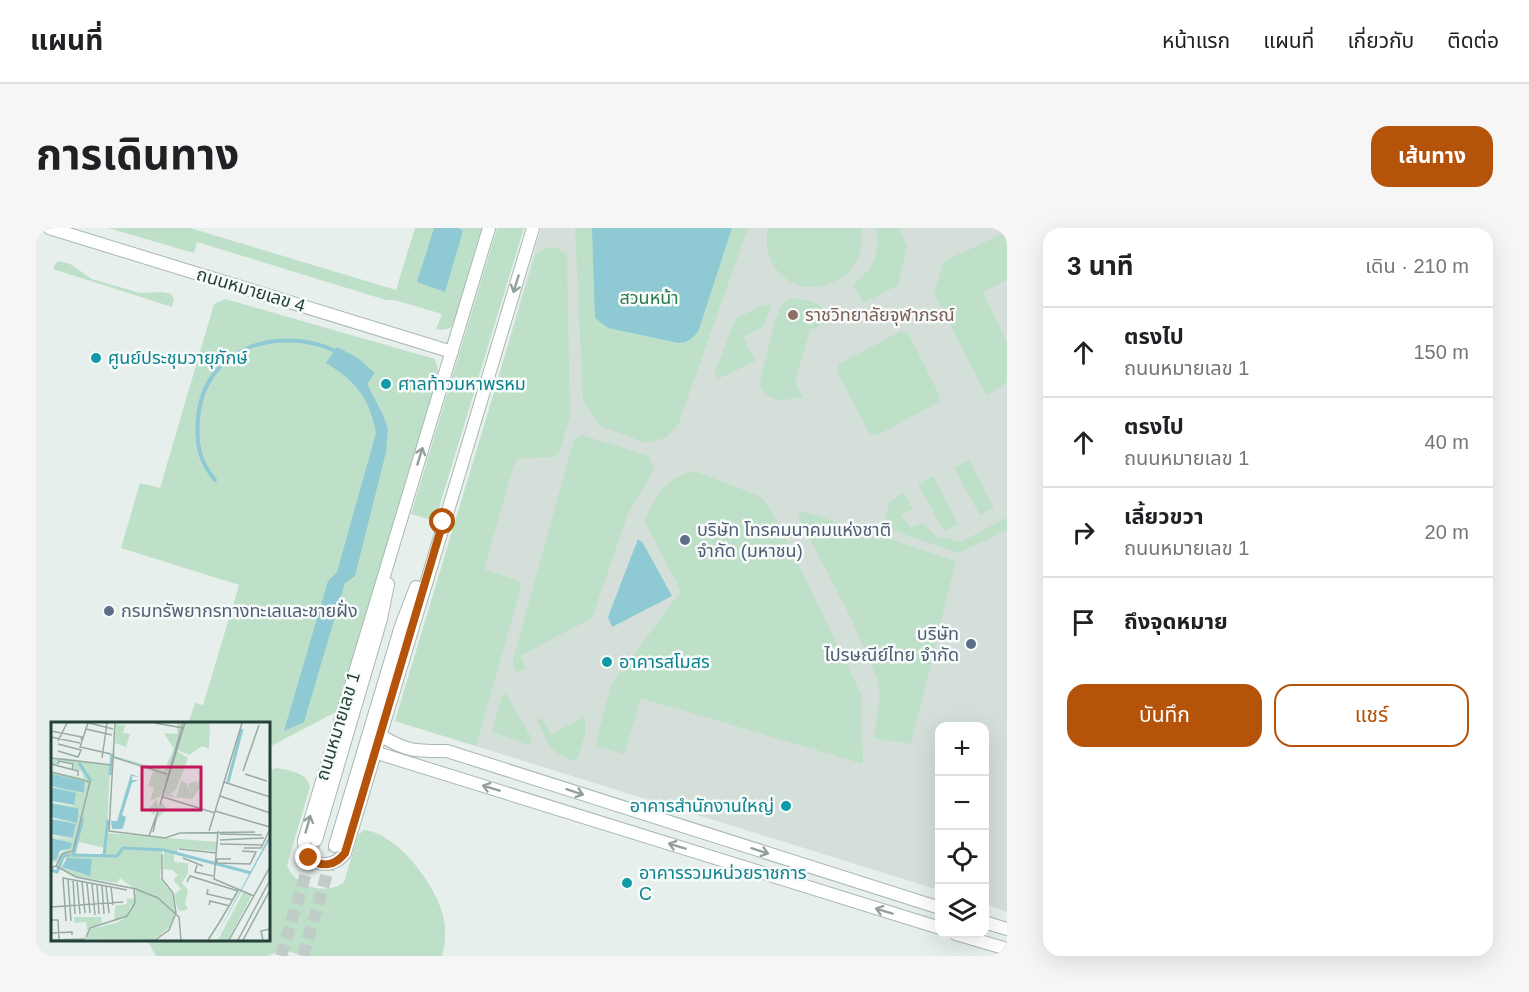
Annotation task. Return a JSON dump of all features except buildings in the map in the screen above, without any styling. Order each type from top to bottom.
[{"type":"street","name":"ถนนหมายเลข 4","points":[[49,228],[452,352]]},
{"type":"street","name":"ถนนหมายเลข 1","points":[[489,228],[304,841],[305,852],[315,862],[332,864],[345,853],[533,228]]},
{"type":"street","name":"ถนนหมายเลข 1","points":[[315,840],[381,619],[403,512]]},
{"type":"street","name":"ถนนหมายเลข 1","points":[[335,846],[401,626],[443,522]]},
{"type":"street","points":[[380,735],[406,749],[447,751],[935,907]]},
{"type":"street","points":[[432,770],[425,762],[427,755],[447,751]]},
{"type":"street","points":[[374,752],[935,927]]},
{"type":"street","points":[[989,924],[1007,929]]},
{"type":"street","points":[[972,938],[1007,949]]},
{"type":"shaded area","points":[[541,228],[1007,228],[1007,912],[989,905],[989,722],[935,722],[935,889],[395,721]]},
{"type":"green space","points":[[108,228],[190,228],[396,290],[415,228],[485,228],[457,322],[450,328],[442,330],[436,329],[442,315],[439,313],[394,300],[386,300],[197,242],[194,253]]},
{"type":"green space","points":[[497,228],[524,228],[435,521],[411,514]]},
{"type":"green space","name":"สวนหน้า","points":[[575,228],[748,228],[678,425],[665,438],[646,443],[600,426],[583,401]]},
{"type":"green space","points":[[768,228],[861,228],[861,248],[855,264],[843,276],[829,284],[812,287],[796,284],[782,276],[771,260],[767,244]]},
{"type":"green space","points":[[876,228],[899,228],[907,246],[898,285],[864,303],[853,285],[866,273],[874,260],[877,246]]},
{"type":"green space","points":[[1007,232],[1007,280],[983,292],[1007,342],[1007,383],[986,395],[934,293],[944,261]]},
{"type":"green space","points":[[549,247],[557,248],[567,255],[570,417],[559,453],[553,457],[517,459],[514,464],[484,569],[517,580],[521,587],[476,746],[395,721],[536,253]]},
{"type":"green space","points":[[60,261],[70,264],[92,279],[140,293],[171,294],[174,299],[172,307],[53,269]]},
{"type":"green space","points":[[225,299],[435,359],[439,374],[338,711],[270,746],[270,722],[188,722],[195,703],[203,705],[239,585],[121,548],[140,483],[160,488],[214,304]]},
{"type":"green space","points":[[789,299],[802,299],[820,305],[833,319],[810,331],[795,382],[803,397],[778,400],[773,399],[759,386],[775,321],[781,306]]},
{"type":"green space","points":[[764,305],[769,305],[771,309],[762,327],[743,337],[755,361],[718,379],[714,374],[736,318]]},
{"type":"green space","points":[[901,331],[908,333],[940,396],[938,402],[878,435],[870,434],[837,372],[839,364]]},
{"type":"green space","points":[[582,435],[649,456],[654,469],[628,514],[592,618],[520,656],[526,668],[518,672],[513,666],[513,660],[574,439]]},
{"type":"green space","points":[[969,460],[994,508],[980,515],[954,468]]},
{"type":"green space","points":[[694,471],[757,495],[764,500],[778,522],[861,694],[863,764],[641,698],[624,754],[595,746],[611,685],[681,591],[644,520],[658,495],[668,483],[683,474]]},
{"type":"green space","points":[[933,476],[958,524],[944,531],[918,484]]},
{"type":"green space","points":[[901,494],[906,495],[913,509],[901,515],[910,527],[923,523],[936,536],[961,542],[1007,517],[1007,530],[959,553],[883,527],[890,502]]},
{"type":"green space","points":[[803,511],[956,561],[911,744],[874,738],[880,696],[878,681],[852,620],[797,514]]},
{"type":"green space","points":[[505,693],[532,739],[528,745],[492,732],[502,695]]},
{"type":"green space","points":[[585,717],[585,736],[576,761],[560,755],[550,746],[537,720],[542,718],[551,734]]},
{"type":"green space","points":[[277,768],[302,775],[310,787],[287,865],[291,873],[304,884],[312,887],[320,889],[337,886],[344,882],[358,835],[364,830],[377,833],[389,840],[413,862],[432,889],[443,915],[445,930],[442,956],[301,956],[292,952],[284,952],[267,956],[156,956],[148,941],[270,941],[270,770]]},
{"type":"water","points":[[434,228],[459,228],[463,231],[445,292],[417,282]]},
{"type":"water","points":[[592,228],[732,228],[698,332],[694,336],[679,343],[608,328],[595,318]]},
{"type":"water","points":[[337,347],[358,358],[375,373],[367,384],[388,429],[386,452],[355,576],[345,583],[304,722],[284,731],[328,581],[337,572],[376,433],[370,410],[360,392],[346,377],[326,363]]},
{"type":"water","points":[[638,539],[643,543],[672,596],[612,627],[608,617]]},
{"type":"waterway","points":[[215,480],[202,459],[198,436],[198,419],[203,394],[214,374],[229,359],[248,348],[269,342],[292,341],[315,344],[338,352]]},
{"type":"tunnel","points":[[281,956],[316,840]]},
{"type":"tunnel","points":[[303,956],[335,846]]},
{"type":"place","name":"ราชวิทยาลัยจุฬาภรณ์","points":[[793,315]]},
{"type":"place","name":"ศูนย์ประชุมวายุภักษ์","points":[[96,358]]},
{"type":"place","name":"ศาลท้าวมหาพรหม","points":[[386,384]]},
{"type":"place","name":"บริษัท โทรคมนาคมแห่งชาติ จำกัด (มหาชน)","points":[[685,540]]},
{"type":"place","name":"กรมทรัพยากรทางทะเลและชายฝั่ง","points":[[109,611]]},
{"type":"place","name":"บริษัท ไปรษณีย์ไทย จำกัด","points":[[971,644]]},
{"type":"place","name":"อาคารสโมสร","points":[[607,662]]},
{"type":"place","name":"อาคารสำนักงานใหญ่","points":[[786,806]]},
{"type":"place","name":"อาคารรวมหน่วยราชการ C","points":[[627,883]]},
{"type":"route","points":[[309,858],[322,864],[332,864],[345,853],[443,522]]}]
